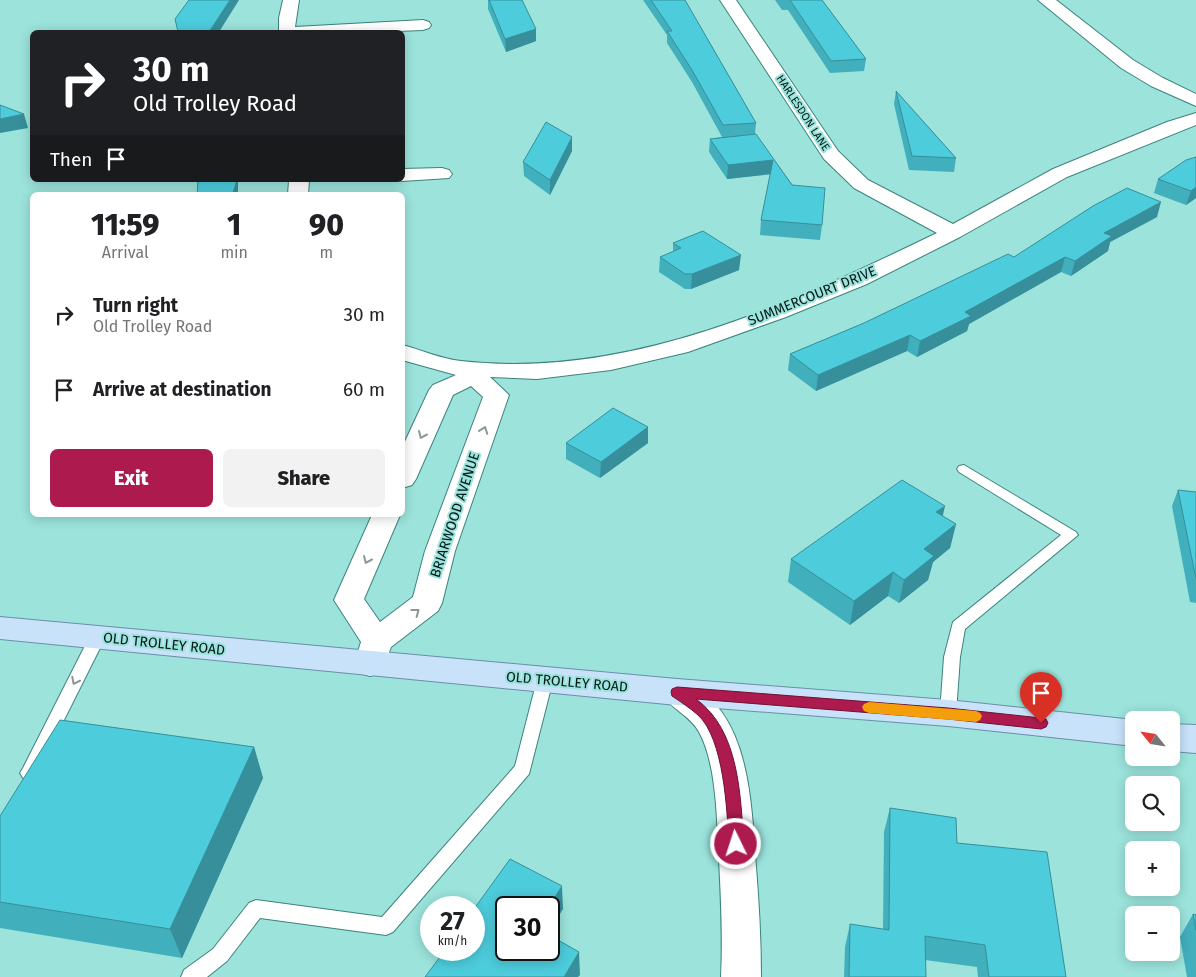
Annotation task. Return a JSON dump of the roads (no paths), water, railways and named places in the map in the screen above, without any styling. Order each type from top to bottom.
[{"type":"main road","name":"OLD TROLLEY ROAD","points":[[0,628],[97,638],[373,653],[545,680],[948,714],[1125,732]]},
{"type":"main road","points":[[1180,738],[1196,740]]},
{"type":"street","points":[[288,30],[287,18],[291,0]]},
{"type":"street","name":"HARLESDON LANE","points":[[728,0],[831,156],[861,184],[953,233]]},
{"type":"street","points":[[1046,0],[1127,64],[1157,82],[1196,101]]},
{"type":"street","points":[[327,30],[423,25]]},
{"type":"street","name":"SUMMERCOURT DRIVE","points":[[405,353],[476,372],[537,372],[611,363],[680,347],[778,312],[850,283],[953,233],[1060,173],[1174,126],[1196,120]]},
{"type":"street","points":[[405,175],[442,174]]},
{"type":"street","points":[[405,472],[442,390],[476,372]]},
{"type":"street","name":"BRIARWOOD AVENUE","points":[[373,653],[427,604],[440,551],[496,395],[476,372]]},
{"type":"street","points":[[373,653],[349,600],[385,517]]},
{"type":"street","points":[[677,692],[703,712],[716,730],[728,767],[734,805],[742,944],[741,977]]},
{"type":"lane","points":[[948,714],[952,657],[958,626],[1071,535],[964,469]]},
{"type":"lane","points":[[22,786],[97,638]]},
{"type":"lane","points":[[191,977],[220,955],[256,909],[386,926],[523,769],[545,680]]}]
